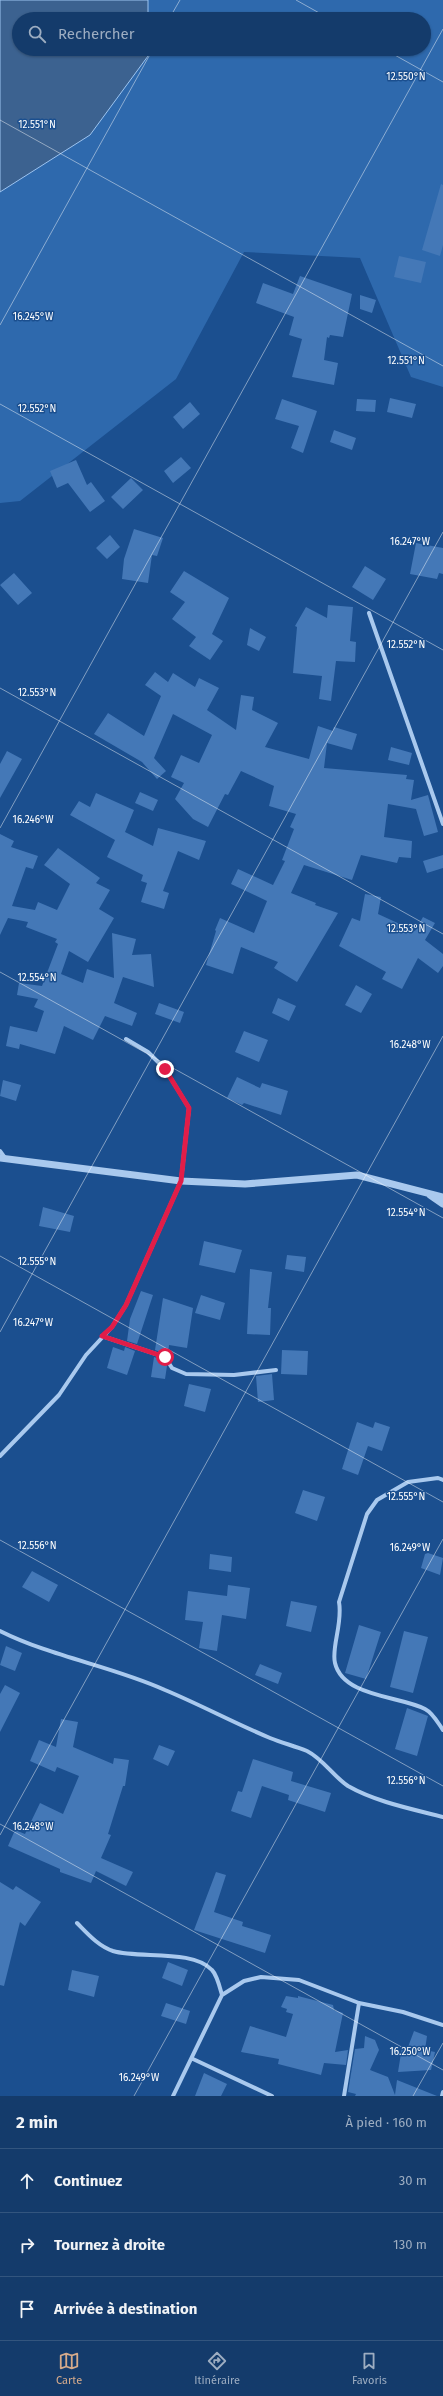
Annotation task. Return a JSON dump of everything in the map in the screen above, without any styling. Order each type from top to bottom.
[{"type":"street","points":[[369,613],[443,824]]},
{"type":"street","points":[[0,1456],[59,1394],[86,1355],[102,1336],[112,1327],[126,1305],[181,1181],[189,1108],[165,1069],[148,1052],[126,1039]]},
{"type":"street","points":[[0,1151],[2,1158],[181,1181],[245,1184],[358,1175],[429,1194],[443,1196]]},
{"type":"street","points":[[429,1194],[443,1204]]},
{"type":"street","points":[[102,1336],[165,1357],[172,1368],[186,1374],[234,1375],[276,1370]]},
{"type":"street","points":[[443,1480],[438,1478],[408,1482],[377,1500],[367,1514],[339,1602],[341,1613],[335,1662],[340,1675],[362,1690],[425,1709],[443,1730]]},
{"type":"street","points":[[0,1631],[78,1660],[127,1674],[167,1690],[271,1738],[307,1752],[318,1759],[335,1777],[350,1787],[398,1805],[443,1817]]},
{"type":"street","points":[[77,1923],[96,1941],[112,1950],[130,1954],[192,1960],[205,1964],[213,1971],[222,1995]]},
{"type":"street","points":[[173,2096],[193,2059],[222,1995],[244,1980],[261,1977],[298,1980],[359,2003],[404,2012],[443,2024]]},
{"type":"street","points":[[344,2096],[359,2003]]},
{"type":"street","points":[[193,2059],[271,2096]]},
{"type":"street","points":[[442,2096],[443,2092]]},
{"type":"shaded area","points":[[0,0],[443,0],[443,387],[411,377],[360,258],[244,252],[176,379],[20,501],[0,503]]},
{"type":"shaded area","points":[[0,0],[148,0],[148,12],[12,12],[12,56],[148,56],[90,135],[0,192]]},
{"type":"building","points":[[441,184],[443,185],[443,245],[440,256],[422,250]]},
{"type":"building","points":[[399,256],[426,262],[421,283],[394,277]]},
{"type":"building","points":[[300,276],[352,294],[343,337],[330,335],[329,338],[327,337],[324,360],[338,363],[334,385],[292,377],[302,339],[289,335],[294,317],[256,303],[263,283],[293,294]]},
{"type":"building","points":[[360,295],[376,300],[372,313],[360,309]]},
{"type":"building","points":[[390,398],[416,404],[412,418],[387,412]]},
{"type":"building","points":[[282,399],[317,411],[303,453],[291,448],[299,426],[275,419]]},
{"type":"building","points":[[357,399],[376,400],[375,412],[356,411]]},
{"type":"building","points":[[190,402],[200,414],[183,429],[173,417]]},
{"type":"building","points":[[334,430],[356,438],[352,450],[330,442]]},
{"type":"building","points":[[181,457],[191,468],[173,483],[164,471]]},
{"type":"building","points":[[76,460],[87,485],[91,482],[105,501],[90,512],[68,483],[57,488],[50,471]]},
{"type":"building","points":[[131,478],[143,490],[123,509],[111,497]]},
{"type":"building","points":[[134,529],[163,538],[157,556],[152,555],[148,583],[122,579],[124,559]]},
{"type":"building","points":[[110,535],[120,547],[107,559],[96,548]]},
{"type":"building","points":[[416,543],[443,548],[443,574],[439,573],[437,579],[410,574]]},
{"type":"building","points":[[365,566],[386,579],[373,600],[352,587]]},
{"type":"building","points":[[184,571],[229,598],[212,634],[223,641],[210,660],[189,646],[196,637],[172,619],[185,602],[170,592]]},
{"type":"building","points":[[14,573],[32,593],[18,605],[0,585]]},
{"type":"building","points":[[328,605],[353,607],[350,641],[356,642],[355,662],[336,661],[331,701],[319,699],[322,676],[293,673],[297,627],[295,626],[306,607],[327,618]]},
{"type":"building","points":[[250,628],[266,637],[259,651],[247,645]]},
{"type":"building","points":[[155,672],[168,682],[173,673],[195,687],[199,678],[219,688],[207,710],[236,730],[241,695],[254,697],[252,710],[278,723],[265,747],[309,759],[318,726],[333,731],[334,727],[357,734],[352,750],[327,743],[324,768],[407,775],[406,779],[414,780],[411,800],[428,795],[438,832],[424,836],[416,809],[388,804],[384,837],[412,841],[411,858],[399,857],[397,863],[361,855],[352,880],[304,865],[291,893],[316,903],[315,905],[338,913],[297,982],[274,968],[278,962],[241,947],[233,974],[206,965],[216,931],[215,930],[220,918],[254,933],[267,901],[231,884],[238,869],[273,885],[285,861],[282,860],[294,829],[290,827],[296,814],[269,806],[274,786],[241,771],[228,795],[225,794],[208,827],[193,819],[175,799],[184,783],[171,777],[181,755],[199,763],[212,735],[173,714],[154,758],[166,771],[157,779],[142,762],[94,734],[108,713],[144,736],[161,696],[145,685]]},
{"type":"building","points":[[391,747],[412,753],[409,765],[388,760]]},
{"type":"building","points":[[7,751],[22,759],[0,798],[0,764]]},
{"type":"building","points":[[140,792],[158,800],[153,811],[135,803]]},
{"type":"building","points":[[96,793],[134,810],[125,832],[153,846],[158,828],[206,841],[199,860],[178,851],[163,891],[169,893],[164,909],[141,902],[147,883],[141,881],[143,875],[107,857],[115,840],[70,815],[79,801],[90,807]]},
{"type":"building","points":[[0,834],[14,841],[11,847],[38,856],[33,869],[26,867],[12,906],[35,910],[38,902],[57,910],[70,884],[44,865],[58,848],[100,878],[96,883],[110,890],[99,909],[114,918],[88,962],[69,951],[61,974],[83,983],[87,969],[114,978],[112,933],[136,939],[132,955],[151,954],[154,987],[123,977],[114,1003],[137,1013],[132,1026],[105,1016],[93,1040],[64,1026],[55,1054],[20,1044],[19,1049],[6,1046],[10,1026],[37,1032],[44,1011],[34,1007],[38,999],[17,995],[19,983],[42,986],[58,944],[55,942],[57,939],[26,927],[28,922],[8,918],[0,935]]},
{"type":"building","points":[[443,855],[443,868],[427,873],[423,861]]},
{"type":"building","points":[[365,894],[381,897],[378,914],[415,931],[423,917],[435,923],[425,940],[443,954],[443,966],[438,973],[418,958],[402,989],[382,979],[386,972],[339,946],[352,918],[360,921]]},
{"type":"building","points":[[356,985],[372,994],[361,1013],[345,1005]]},
{"type":"building","points":[[278,998],[296,1006],[289,1021],[272,1013]]},
{"type":"building","points":[[159,1003],[184,1012],[180,1023],[155,1014]]},
{"type":"building","points":[[244,1031],[268,1040],[259,1062],[235,1052]]},
{"type":"building","points":[[237,1077],[260,1088],[262,1083],[288,1091],[281,1115],[244,1103],[242,1105],[227,1098]]},
{"type":"building","points":[[3,1080],[21,1085],[16,1101],[0,1096]]},
{"type":"building","points":[[43,1207],[74,1216],[70,1232],[39,1226]]},
{"type":"building","points":[[204,1241],[242,1250],[235,1273],[199,1265]]},
{"type":"building","points":[[287,1255],[306,1257],[304,1272],[285,1269]]},
{"type":"building","points":[[250,1269],[272,1272],[268,1308],[271,1308],[270,1335],[247,1334]]},
{"type":"building","points":[[141,1291],[153,1295],[137,1344],[127,1341],[130,1319]]},
{"type":"building","points":[[201,1295],[225,1303],[220,1320],[195,1313]]},
{"type":"building","points":[[163,1298],[193,1308],[187,1348],[169,1345],[168,1355],[155,1350]]},
{"type":"building","points":[[113,1347],[124,1351],[125,1347],[135,1351],[127,1375],[107,1368]]},
{"type":"building","points":[[282,1350],[308,1351],[307,1375],[281,1374]]},
{"type":"building","points":[[154,1357],[163,1360],[167,1366],[165,1379],[151,1377]]},
{"type":"building","points":[[272,1374],[274,1400],[258,1402],[256,1376]]},
{"type":"building","points":[[189,1384],[211,1389],[205,1412],[184,1406]]},
{"type":"building","points":[[357,1422],[373,1428],[375,1422],[390,1427],[382,1451],[368,1446],[358,1475],[342,1469]]},
{"type":"building","points":[[303,1490],[325,1497],[317,1521],[295,1513]]},
{"type":"building","points":[[428,1553],[443,1558],[440,1575],[421,1568],[425,1554]]},
{"type":"building","points":[[210,1554],[232,1557],[231,1572],[209,1569]]},
{"type":"building","points":[[32,1571],[58,1585],[49,1602],[22,1587]]},
{"type":"building","points":[[228,1585],[250,1588],[246,1619],[222,1615],[217,1651],[199,1648],[203,1622],[185,1620],[188,1591],[227,1596]]},
{"type":"building","points":[[291,1601],[317,1606],[311,1632],[286,1626]]},
{"type":"building","points":[[359,1625],[381,1632],[366,1679],[345,1673]]},
{"type":"building","points":[[404,1631],[428,1637],[413,1693],[390,1687]]},
{"type":"building","points":[[6,1646],[22,1653],[15,1671],[0,1665]]},
{"type":"building","points":[[260,1664],[282,1673],[278,1684],[255,1675]]},
{"type":"building","points":[[5,1685],[20,1693],[0,1732],[0,1694]]},
{"type":"building","points":[[407,1708],[428,1716],[417,1756],[395,1749]]},
{"type":"building","points":[[61,1719],[78,1722],[73,1747],[113,1764],[114,1758],[129,1760],[125,1786],[123,1786],[108,1834],[111,1835],[101,1858],[133,1872],[126,1886],[96,1871],[91,1883],[60,1872],[60,1869],[8,1846],[15,1830],[25,1834],[40,1803],[63,1814],[79,1776],[57,1767],[55,1772],[30,1761],[39,1740],[56,1747]]},
{"type":"building","points":[[159,1745],[175,1751],[168,1766],[153,1759]]},
{"type":"building","points":[[253,1759],[293,1772],[291,1781],[331,1793],[325,1812],[288,1800],[289,1795],[262,1786],[251,1818],[231,1811],[238,1791],[242,1792]]},
{"type":"building","points":[[216,1872],[226,1875],[214,1912],[243,1922],[242,1926],[271,1935],[265,1953],[194,1930]]},
{"type":"building","points":[[0,1882],[13,1890],[16,1886],[41,1902],[25,1926],[20,1922],[4,1986],[0,1985]]},
{"type":"building","points":[[168,1962],[188,1970],[182,1986],[162,1978]]},
{"type":"building","points":[[72,1970],[99,1976],[94,1997],[68,1990]]},
{"type":"building","points":[[286,1996],[298,1998],[298,1996],[333,2005],[334,2010],[343,2013],[335,2052],[348,2050],[346,2065],[324,2063],[321,2075],[278,2064],[279,2059],[241,2052],[250,2026],[286,2037],[293,2014],[286,2012],[287,2009],[281,2007]]},
{"type":"building","points":[[166,2003],[190,2011],[186,2024],[161,2016]]},
{"type":"building","points":[[414,2031],[427,2036],[425,2050],[435,2052],[431,2070],[398,2072],[402,2047],[408,2047]]},
{"type":"building","points":[[365,2036],[375,2040],[379,2050],[370,2070],[388,2077],[395,2095],[397,2080],[437,2096],[355,2096],[356,2094],[348,2092],[355,2049],[364,2048]]},
{"type":"building","points":[[204,2073],[227,2084],[221,2096],[195,2096]]},
{"type":"route","points":[[165,1069],[189,1108],[181,1181],[126,1305],[112,1327],[102,1336],[165,1357]]}]
